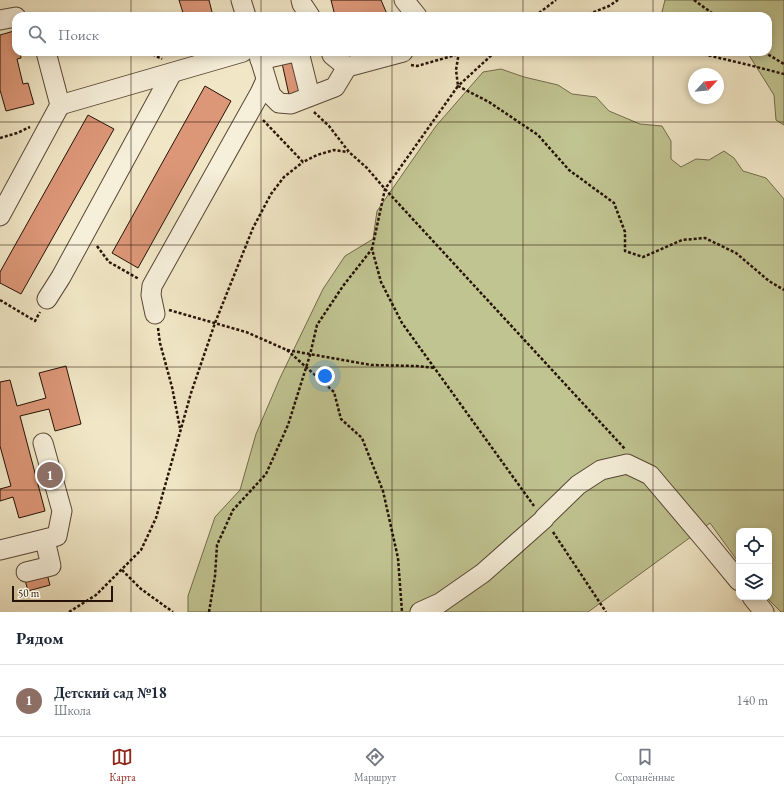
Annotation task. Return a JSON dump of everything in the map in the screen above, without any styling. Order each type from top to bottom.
[{"type":"street","points":[[240,0],[244,12]]},
{"type":"street","points":[[301,0],[307,12]]},
{"type":"street","points":[[404,0],[414,12]]},
{"type":"street","points":[[0,20],[12,18]]},
{"type":"street","points":[[0,216],[60,105],[47,56]]},
{"type":"street","points":[[60,105],[172,73],[249,56]]},
{"type":"street","points":[[254,56],[266,80],[271,95],[279,103],[291,104],[335,87],[347,67],[387,56]]},
{"type":"street","points":[[300,56],[306,98]]},
{"type":"street","points":[[333,56],[347,67]]},
{"type":"street","points":[[47,299],[86,231],[172,73]]},
{"type":"street","points":[[154,309],[151,295],[152,286],[260,94],[266,80]]},
{"type":"street","points":[[0,550],[57,536],[62,511],[43,443]]},
{"type":"street","points":[[420,612],[440,603],[483,573],[544,519],[578,485],[601,470],[627,464],[650,476],[712,547],[736,577]]},
{"type":"street","points":[[26,572],[51,566],[45,540]]},
{"type":"street","points":[[754,600],[764,612]]},
{"type":"path","points":[[540,12],[556,0]]},
{"type":"path","points":[[594,12],[609,6],[618,0]]},
{"type":"path","points":[[694,0],[710,12]]},
{"type":"path","points":[[404,56],[408,63],[417,66],[449,56]]},
{"type":"path","points":[[458,56],[456,70],[458,86]]},
{"type":"path","points":[[209,612],[215,576],[217,545],[232,510],[266,474],[288,425],[310,355],[317,325],[342,286],[372,249],[385,189],[458,86],[491,56]]},
{"type":"path","points":[[710,56],[784,74]]},
{"type":"path","points":[[771,56],[784,64]]},
{"type":"path","points":[[458,86],[490,102],[538,135],[569,170],[614,203],[625,232],[625,251],[643,257],[682,240],[705,238],[736,253],[769,281],[784,290]]},
{"type":"path","points":[[306,98],[349,152],[367,168],[628,452]]},
{"type":"path","points":[[251,109],[303,162]]},
{"type":"path","points":[[0,138],[30,127]]},
{"type":"path","points":[[69,612],[96,595],[141,550],[156,518],[191,393],[214,323],[253,228],[271,194],[284,177],[303,162],[317,155],[334,150],[349,152]]},
{"type":"path","points":[[86,231],[109,262],[152,286]]},
{"type":"path","points":[[372,249],[381,282],[402,323],[544,519],[606,612]]},
{"type":"path","points":[[0,300],[35,321]]},
{"type":"path","points":[[180,430],[172,387],[160,343],[154,309],[246,332],[287,350],[310,355],[371,365],[435,368]]},
{"type":"path","points":[[287,350],[334,392],[342,419],[362,438],[383,491],[398,558],[402,612]]},
{"type":"path","points":[[122,570],[141,589],[173,612]]},
{"type":"green space","points":[[665,0],[784,0],[784,125],[776,120],[774,95],[750,56],[772,56],[772,12],[662,12]]},
{"type":"green space","points":[[501,69],[524,77],[558,85],[572,94],[596,97],[609,111],[640,124],[662,126],[671,141],[671,159],[681,167],[696,159],[709,160],[724,151],[734,158],[743,171],[766,178],[784,199],[784,612],[781,612],[769,600],[772,600],[772,528],[736,528],[736,559],[710,523],[588,612],[188,612],[188,596],[215,517],[240,490],[256,434],[280,378],[323,289],[345,256],[373,239],[377,211],[436,126],[483,72]]},
{"type":"building","points":[[179,0],[209,0],[212,12],[183,12]]},
{"type":"building","points":[[331,0],[381,0],[386,12],[334,12]]},
{"type":"building","points":[[12,32],[12,56],[21,56],[21,58],[17,59],[23,84],[28,83],[34,104],[6,111],[0,90],[0,35]]},
{"type":"building","points":[[295,60],[303,91],[289,95],[282,63]]},
{"type":"building","points":[[205,86],[231,101],[138,268],[112,253]]},
{"type":"building","points":[[88,115],[114,129],[21,294],[0,283],[0,272]]},
{"type":"building","points":[[66,366],[81,424],[55,431],[49,409],[20,416],[45,511],[19,518],[13,497],[0,501],[0,489],[11,486],[0,446],[0,382],[10,380],[17,406],[46,398],[39,373]]},
{"type":"building","points":[[47,574],[50,585],[28,591],[25,580]]},
{"type":"place","name":"Детский сад №18","points":[[50,475]]}]
